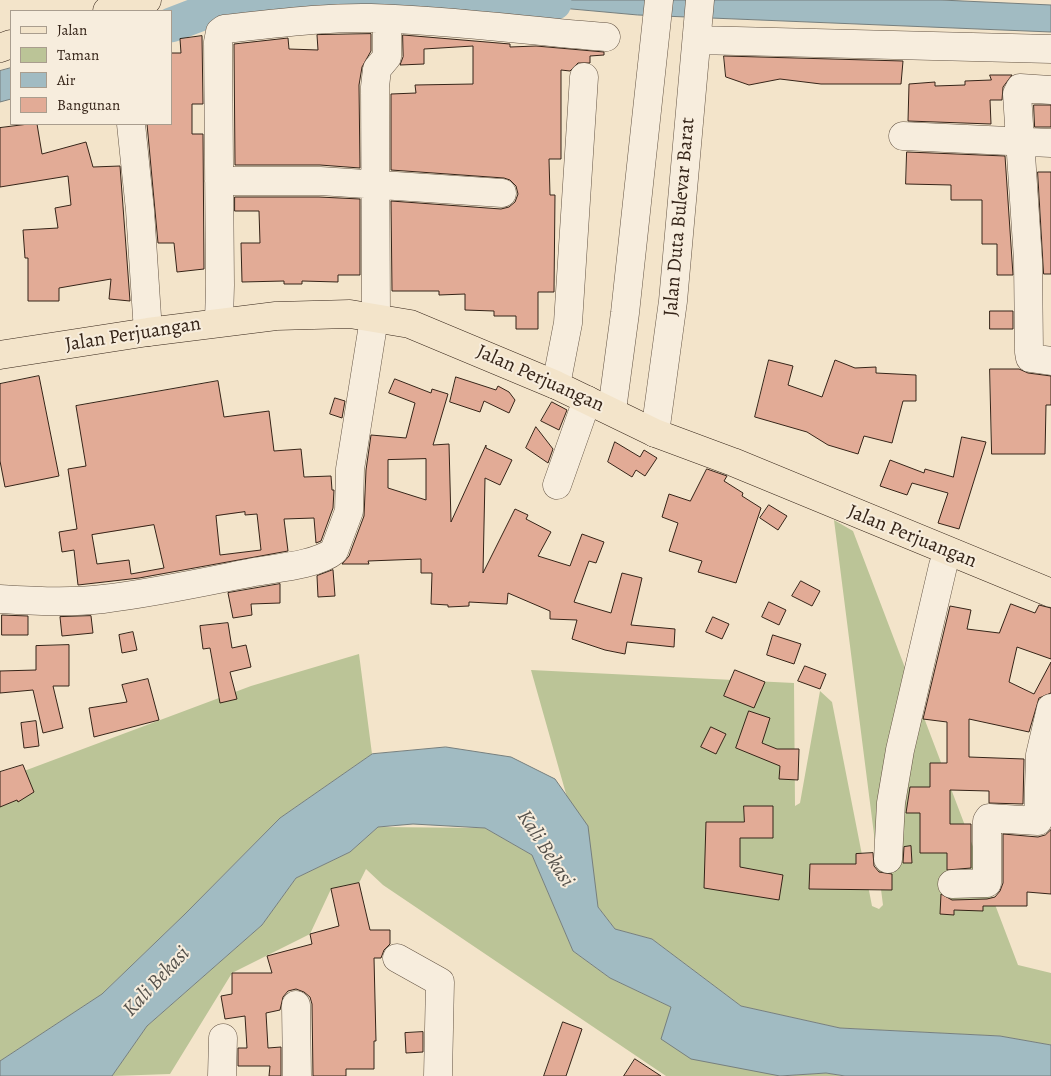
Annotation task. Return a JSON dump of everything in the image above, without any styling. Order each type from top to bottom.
[{"type":"main road","points":[[111,10],[147,0]]},
{"type":"main road","name":"Jalan Perjuangan","points":[[0,355],[148,332],[276,316],[350,314],[410,324],[556,385],[612,410],[655,433],[733,462],[1051,593]]},
{"type":"street","points":[[612,410],[625,313],[658,13]]},
{"type":"street","points":[[0,599],[46,601],[128,596],[305,562],[329,555],[334,551],[349,511],[350,469],[373,325],[376,317],[375,87],[378,69],[387,57],[387,19]]},
{"type":"street","points":[[219,322],[218,42],[220,32],[224,29],[286,21],[387,19],[465,22],[606,37]]},
{"type":"street","points":[[698,22],[1051,49]]},
{"type":"street","name":"Jalan Duta Bulevar Barat","points":[[655,433],[673,301],[698,22]]},
{"type":"street","points":[[556,385],[568,323],[584,77]]},
{"type":"street","points":[[1051,90],[1025,87],[1018,90],[1028,260],[1029,352],[1030,358],[1034,360],[1051,361]]},
{"type":"street","points":[[131,125],[140,210],[148,332]]},
{"type":"street","points":[[903,136],[1020,140],[1051,143]]},
{"type":"street","points":[[219,181],[320,181],[502,193]]},
{"type":"street","points":[[557,485],[587,400]]},
{"type":"street","points":[[888,859],[892,803],[900,750],[943,566],[948,552]]},
{"type":"street","points":[[952,884],[987,883],[987,821],[989,818],[1038,821],[1040,755],[1051,708]]},
{"type":"street","points":[[398,958],[440,982],[438,1076]]},
{"type":"street","points":[[296,1005],[297,1076]]},
{"type":"street","points":[[222,1076],[223,1038]]},
{"type":"green space","points":[[834,520],[853,531],[1018,965],[1051,973],[1051,1045],[1000,1036],[840,1028],[741,1006],[652,939],[615,929],[598,907],[531,670],[794,683],[795,806],[800,803],[820,691],[832,702],[872,906],[879,909],[883,905]]},
{"type":"green space","points":[[359,654],[372,754],[280,818],[102,994],[0,1061],[0,780],[251,686]]},
{"type":"green space","points":[[378,827],[485,828],[532,855],[573,951],[610,978],[671,1007],[780,1076],[666,1076],[383,885],[366,869],[359,883],[331,889],[310,934],[232,973],[170,1074],[112,1076],[147,1026],[262,925],[296,878],[350,852]]},
{"type":"green space","points":[[826,1073],[844,1076],[780,1076]]},
{"type":"water","points":[[206,0],[270,0],[221,6],[172,28],[172,10],[170,10]]},
{"type":"water","points":[[473,0],[941,0],[1051,5],[1051,32],[638,15]]},
{"type":"water","points":[[10,68],[10,99],[0,102],[0,71]]},
{"type":"water","name":"Kali Bekasi","points":[[446,747],[511,757],[555,779],[588,826],[598,907],[615,929],[652,939],[741,1006],[840,1028],[1000,1036],[1051,1045],[1051,1076],[845,1076],[826,1073],[780,1076],[691,1059],[661,1039],[671,1007],[610,978],[573,951],[532,855],[485,828],[413,824],[378,827],[350,852],[296,878],[262,925],[147,1026],[112,1076],[0,1076],[0,1061],[102,994],[280,818],[372,754]]},
{"type":"building","points":[[371,34],[371,51],[362,67],[359,85],[360,168],[320,165],[235,165],[234,44],[288,38],[289,49],[318,50],[317,35]]},
{"type":"building","points":[[403,35],[510,44],[510,47],[536,46],[604,52],[604,55],[590,56],[590,63],[578,63],[570,71],[561,70],[561,159],[549,159],[550,195],[555,195],[554,292],[538,292],[538,329],[516,329],[516,316],[494,316],[494,311],[465,310],[465,294],[439,295],[439,291],[392,291],[391,201],[501,209],[509,207],[515,202],[518,194],[516,186],[510,180],[504,178],[391,170],[391,94],[416,93],[415,85],[473,84],[473,46],[424,49],[424,64],[400,65],[403,57]]},
{"type":"building","points":[[202,36],[203,104],[192,104],[192,134],[203,134],[204,269],[177,272],[174,243],[158,243],[147,125],[172,125],[172,53],[181,53],[180,39]]},
{"type":"building","points":[[724,56],[903,61],[901,84],[821,84],[780,79],[749,85],[726,77]]},
{"type":"building","points":[[990,75],[1012,75],[1003,87],[1002,100],[990,100],[991,124],[908,121],[909,84],[935,82],[935,86],[965,85],[965,81],[991,80]]},
{"type":"building","points":[[1034,105],[1051,105],[1051,127],[1035,127]]},
{"type":"building","points":[[37,125],[42,154],[86,142],[93,167],[120,166],[130,301],[109,299],[111,279],[59,288],[59,301],[28,301],[28,258],[25,258],[23,230],[58,228],[55,208],[71,205],[68,176],[0,187],[0,128]]},
{"type":"building","points":[[907,152],[1005,156],[1013,275],[997,275],[997,244],[982,244],[982,200],[951,200],[951,185],[906,184]]},
{"type":"building","points":[[1038,172],[1051,172],[1051,274],[1044,274]]},
{"type":"building","points":[[235,197],[360,199],[360,275],[338,275],[338,282],[302,281],[302,284],[284,284],[284,281],[242,282],[241,243],[260,243],[259,211],[235,211]]},
{"type":"building","points":[[990,311],[1013,311],[1013,329],[990,329]]},
{"type":"building","points":[[769,360],[793,366],[788,385],[822,397],[835,360],[855,368],[876,367],[876,373],[916,375],[916,401],[903,401],[892,443],[864,436],[858,454],[828,445],[807,432],[755,417]]},
{"type":"building","points":[[990,369],[1019,369],[1028,373],[1051,376],[1051,405],[1046,405],[1045,454],[992,454]]},
{"type":"building","points":[[39,376],[59,476],[5,487],[0,461],[0,384]]},
{"type":"building","points":[[456,377],[496,390],[498,386],[509,392],[515,400],[509,413],[484,401],[480,412],[450,402]]},
{"type":"building","points":[[395,379],[431,393],[432,389],[448,394],[433,445],[449,444],[451,522],[486,445],[486,448],[512,460],[500,485],[485,478],[483,573],[515,509],[528,515],[526,519],[551,532],[538,556],[570,566],[582,534],[604,542],[596,563],[589,561],[574,602],[611,613],[622,573],[642,578],[631,625],[675,629],[674,647],[627,642],[625,654],[605,650],[572,639],[577,620],[550,619],[550,611],[508,593],[507,604],[469,602],[469,606],[448,607],[448,605],[431,604],[432,573],[421,573],[421,559],[368,561],[369,564],[342,564],[349,556],[364,516],[366,470],[371,435],[406,438],[415,403],[389,393]],"holes":[[[426,459],[426,500],[388,488],[388,460]]]},
{"type":"building","points":[[218,381],[224,417],[269,411],[274,451],[301,449],[304,477],[331,476],[332,490],[334,490],[333,508],[321,541],[316,543],[314,518],[284,519],[288,551],[139,578],[78,585],[74,550],[62,552],[59,532],[77,529],[68,469],[86,466],[76,406]],"holes":[[[245,512],[245,515],[257,514],[261,550],[220,555],[216,516]],[[154,525],[164,568],[131,574],[129,560],[97,564],[92,535]]]},
{"type":"building","points":[[335,398],[345,401],[342,418],[330,414]]},
{"type":"building","points":[[552,402],[567,410],[559,430],[541,421]]},
{"type":"building","points":[[536,427],[553,449],[548,463],[526,448]]},
{"type":"building","points":[[962,437],[986,442],[959,529],[938,523],[948,493],[912,483],[907,495],[880,486],[890,460],[924,473],[925,469],[953,477]]},
{"type":"building","points":[[615,442],[640,457],[644,450],[657,458],[645,476],[636,470],[632,477],[608,462]]},
{"type":"building","points":[[707,469],[727,476],[724,481],[743,493],[742,496],[761,508],[736,583],[698,572],[702,561],[669,551],[678,523],[662,517],[669,494],[690,501]]},
{"type":"building","points":[[769,505],[787,516],[778,530],[760,518]]},
{"type":"building","points":[[333,570],[335,596],[318,597],[317,576]]},
{"type":"building","points":[[801,581],[820,591],[812,606],[792,596]]},
{"type":"building","points":[[280,584],[280,603],[251,604],[252,615],[233,618],[228,593]]},
{"type":"building","points":[[769,602],[786,610],[779,625],[762,617]]},
{"type":"building","points":[[1011,604],[1035,613],[1039,605],[1051,608],[1051,659],[1017,647],[1009,682],[1034,694],[1051,662],[1051,693],[1039,698],[1029,732],[969,719],[969,757],[1024,759],[1023,804],[989,803],[989,791],[950,790],[950,824],[971,824],[971,868],[947,870],[947,853],[920,853],[920,813],[906,813],[910,787],[930,787],[930,763],[947,763],[947,722],[923,719],[950,606],[971,610],[967,629],[999,633]]},
{"type":"building","points":[[2,615],[28,616],[28,635],[2,635]]},
{"type":"building","points":[[91,616],[93,633],[62,636],[60,617]]},
{"type":"building","points":[[713,617],[729,624],[722,639],[706,632]]},
{"type":"building","points":[[228,623],[232,648],[246,645],[251,667],[230,672],[237,699],[220,703],[210,648],[203,649],[200,626]]},
{"type":"building","points":[[133,632],[137,650],[122,653],[119,635]]},
{"type":"building","points":[[773,635],[801,644],[794,664],[767,655]]},
{"type":"building","points":[[69,645],[69,686],[53,686],[63,728],[43,733],[33,690],[0,693],[0,671],[36,670],[36,646]]},
{"type":"building","points":[[805,666],[826,674],[820,689],[798,681]]},
{"type":"building","points":[[735,670],[765,682],[754,708],[724,696]]},
{"type":"building","points":[[148,679],[159,720],[94,737],[89,708],[127,702],[122,685]]},
{"type":"building","points":[[749,711],[770,718],[762,743],[777,749],[799,749],[798,780],[779,779],[780,766],[736,748]]},
{"type":"building","points":[[36,721],[39,746],[24,748],[21,723]]},
{"type":"building","points":[[711,727],[726,734],[716,754],[701,747]]},
{"type":"building","points":[[23,765],[34,792],[18,802],[17,800],[0,807],[0,772]]},
{"type":"building","points":[[744,806],[773,806],[773,838],[740,838],[740,867],[783,875],[779,900],[704,888],[706,822],[744,822]]},
{"type":"building","points":[[1051,830],[1051,894],[1027,892],[1027,906],[983,906],[983,911],[954,910],[954,915],[940,914],[941,894],[952,900],[987,899],[995,897],[1000,891],[1003,883],[1003,834],[1038,837],[1045,835]]},
{"type":"building","points":[[911,846],[912,863],[903,863],[904,847]]},
{"type":"building","points":[[873,853],[874,866],[879,872],[892,874],[892,890],[809,889],[810,864],[856,864],[856,854]]},
{"type":"building","points":[[359,883],[370,930],[390,930],[390,944],[384,950],[381,958],[374,958],[376,1041],[374,1041],[374,1069],[346,1069],[346,1076],[313,1076],[312,1004],[310,997],[296,989],[288,991],[283,997],[280,1010],[266,1013],[268,1048],[281,1047],[281,1076],[269,1076],[270,1066],[238,1066],[238,1048],[247,1048],[245,1016],[225,1019],[221,996],[232,994],[232,973],[272,973],[267,956],[312,944],[310,934],[339,926],[331,889]]},
{"type":"building","points":[[563,1022],[582,1029],[566,1076],[544,1076]]},
{"type":"building","points":[[423,1032],[423,1052],[406,1053],[405,1033]]},
{"type":"building","points":[[635,1059],[661,1076],[624,1076]]},
{"type":"waterway","points":[[172,25],[221,6],[554,3]]}]
